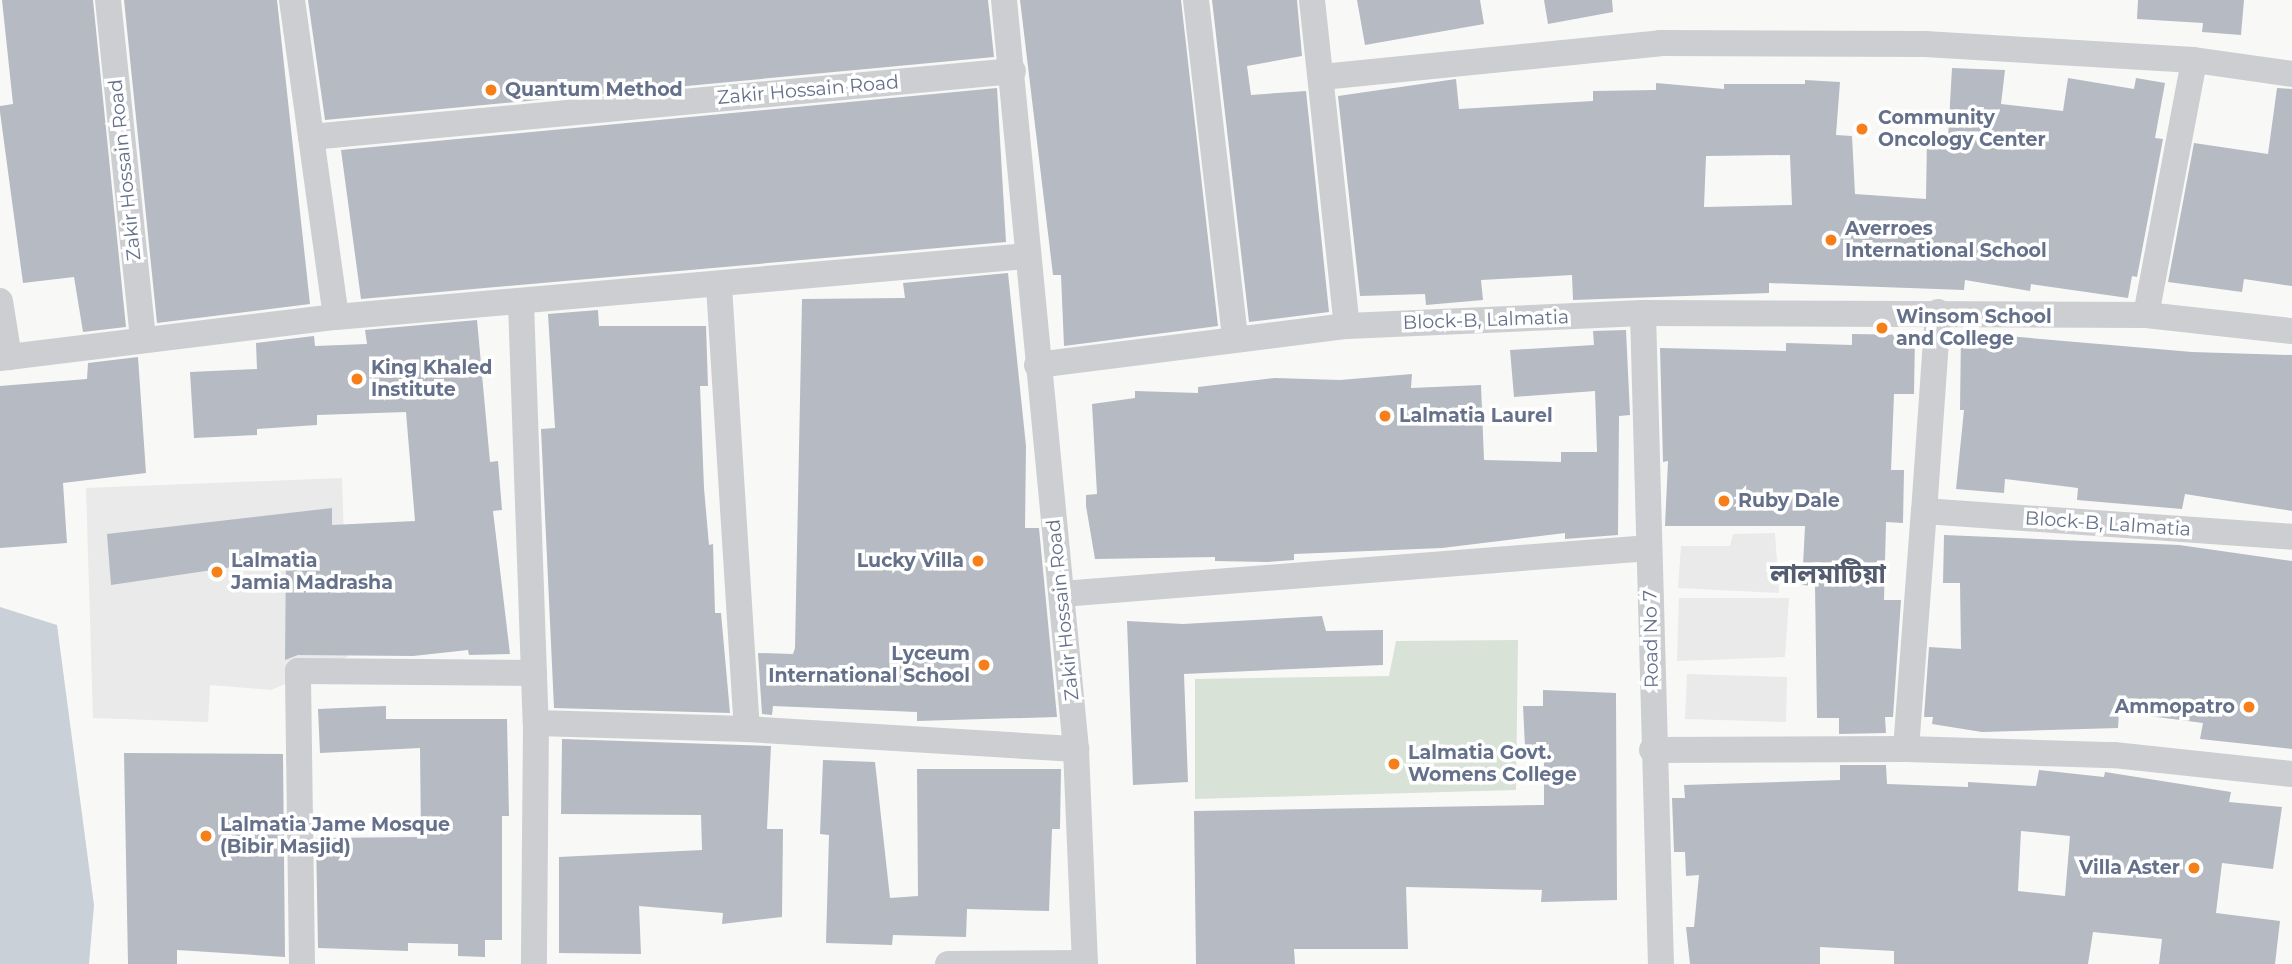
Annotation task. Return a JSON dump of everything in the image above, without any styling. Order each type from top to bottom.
[{"type":"street","name":"Zakir Hossain Road","points":[[108,0],[143,340]]},
{"type":"street","points":[[292,0],[336,317]]},
{"type":"street","name":"Zakir Hossain Road","points":[[1004,0],[1013,71],[1026,256],[1076,749],[1085,963]]},
{"type":"street","points":[[1196,0],[1235,338]]},
{"type":"street","points":[[1312,0],[1348,326]]},
{"type":"street","points":[[1322,77],[1660,43],[1925,44],[2194,60],[2292,74]]},
{"type":"street","points":[[2146,315],[2194,60]]},
{"type":"street","name":"Zakir Hossain Road","points":[[311,137],[1013,71]]},
{"type":"street","points":[[0,301],[4,357],[336,317],[719,286],[1026,256]]},
{"type":"street","points":[[719,286],[747,729]]},
{"type":"street","points":[[520,303],[536,723],[534,964]]},
{"type":"street","points":[[1906,749],[1938,312]]},
{"type":"street","name":"Block-B, Lalmatia","points":[[1037,365],[1235,338],[1348,326],[1643,313],[1938,312],[2146,315],[2292,331]]},
{"type":"street","name":"Road No 7","points":[[1643,313],[1652,750],[1661,964]]},
{"type":"street","name":"Block-B, Lalmatia","points":[[1924,511],[2292,537]]},
{"type":"street","points":[[1062,594],[1649,548]]},
{"type":"street","points":[[302,964],[298,671],[534,673]]},
{"type":"street","points":[[536,723],[747,729],[1076,749]]},
{"type":"street","points":[[1652,750],[1906,749],[2114,755],[2292,774]]},
{"type":"street","points":[[948,964],[1085,963]]},
{"type":"shaded area","name":"Lalmatia Jamia Madrasha","points":[[342,478],[348,657],[271,690],[210,685],[208,722],[93,718],[86,488]]},
{"type":"shaded area","points":[[1775,533],[1779,593],[1678,588],[1681,546],[1730,546],[1733,534]]},
{"type":"shaded area","points":[[1679,598],[1789,598],[1785,657],[1677,661]]},
{"type":"shaded area","points":[[0,607],[57,625],[94,905],[89,964],[0,964]]},
{"type":"shaded area","points":[[1518,640],[1516,790],[1195,799],[1195,679],[1389,676],[1396,641]]},
{"type":"shaded area","points":[[1687,674],[1787,677],[1786,722],[1685,719]]},
{"type":"building","points":[[2,0],[93,0],[126,327],[83,332],[74,277],[23,283],[0,112],[0,106],[13,104]]},
{"type":"building","points":[[124,0],[277,0],[310,304],[157,323]]},
{"type":"building","points":[[308,0],[988,0],[994,57],[325,120]]},
{"type":"building","points":[[1020,0],[1181,0],[1218,326],[1064,346],[1061,275],[1053,275]]},
{"type":"building","points":[[1212,0],[1297,0],[1302,56],[1247,66],[1251,95],[1306,91],[1329,312],[1249,322]]},
{"type":"building","points":[[1357,0],[1480,0],[1484,24],[1365,45]]},
{"type":"building","points":[[1544,0],[1612,0],[1613,12],[1548,24]]},
{"type":"building","points":[[2138,0],[2244,0],[2241,35],[2202,32],[2203,23],[2137,19]]},
{"type":"building","points":[[1952,68],[2005,70],[2001,104],[2063,111],[2068,78],[2134,89],[2136,78],[2165,83],[2155,138],[2163,139],[2137,277],[2132,276],[2128,298],[2031,284],[2030,291],[1965,280],[1964,290],[1769,283],[1769,293],[1573,300],[1572,275],[1481,280],[1483,300],[1426,305],[1425,294],[1360,296],[1338,96],[1456,79],[1459,109],[1593,101],[1593,91],[1656,90],[1656,83],[1724,89],[1724,84],[1805,84],[1805,80],[1840,82],[1836,135],[1852,136],[1855,194],[1926,199],[1927,137],[1948,138]],"holes":[[[1790,155],[1792,205],[1704,207],[1706,156]]]},
{"type":"building","points":[[997,88],[1006,242],[361,299],[341,150]]},
{"type":"building","points":[[2277,88],[2292,89],[2292,286],[2244,279],[2242,292],[2168,282],[2194,143],[2268,154]]},
{"type":"building","points":[[1008,273],[1026,446],[1025,528],[1039,528],[1057,717],[917,721],[917,712],[773,706],[772,715],[762,714],[758,653],[793,654],[795,648],[802,299],[905,298],[903,283]]},
{"type":"building","points":[[598,310],[599,326],[706,326],[708,386],[700,386],[704,488],[709,545],[713,544],[715,613],[721,613],[730,713],[554,708],[541,429],[555,428],[548,314]]},
{"type":"building","points":[[477,320],[490,462],[498,461],[502,510],[493,511],[510,654],[469,655],[468,650],[413,656],[298,655],[285,660],[286,559],[111,585],[107,534],[332,508],[332,525],[415,521],[406,412],[317,415],[317,425],[257,429],[257,435],[194,438],[190,372],[257,369],[256,343],[314,336],[315,346],[367,344],[365,330]]},
{"type":"building","points":[[1626,330],[1630,415],[1619,416],[1618,535],[1565,539],[1565,533],[1442,548],[1294,554],[1294,560],[1267,562],[1215,561],[1215,557],[1095,559],[1086,506],[1086,495],[1097,494],[1092,404],[1135,398],[1135,391],[1198,393],[1198,387],[1275,378],[1340,380],[1412,374],[1411,388],[1481,385],[1484,460],[1561,462],[1561,452],[1597,452],[1595,391],[1514,397],[1510,350],[1594,345],[1593,331]]},
{"type":"building","points":[[1961,332],[2192,352],[2292,355],[2292,511],[2185,494],[2182,509],[2077,500],[2078,488],[2005,479],[2004,493],[1956,489],[1964,410],[1960,410]]},
{"type":"building","points":[[1852,334],[1915,335],[1914,394],[1894,394],[1891,470],[1904,470],[1903,523],[1886,522],[1884,600],[1901,600],[1893,717],[1885,717],[1886,733],[1839,734],[1839,718],[1817,718],[1815,586],[1802,585],[1805,526],[1665,526],[1668,461],[1663,462],[1660,348],[1786,351],[1786,343],[1852,345]]},
{"type":"building","points":[[138,357],[146,473],[63,483],[67,543],[0,548],[0,386],[87,379],[88,363]]},
{"type":"building","points":[[1944,535],[2179,545],[2292,561],[2292,749],[2200,739],[2203,723],[2119,712],[2118,728],[1982,732],[1932,724],[1933,717],[1924,717],[1929,647],[1961,649],[1960,583],[1943,583]]},
{"type":"building","points":[[1322,616],[1326,631],[1383,630],[1383,665],[1184,674],[1188,782],[1133,785],[1127,621],[1183,624]]},
{"type":"building","points":[[1543,690],[1616,693],[1617,900],[1541,902],[1542,890],[1406,887],[1408,949],[1294,949],[1295,964],[1196,964],[1194,811],[1544,805],[1544,745],[1525,747],[1523,706],[1543,706]]},
{"type":"building","points":[[386,706],[386,719],[507,719],[509,816],[502,816],[502,940],[485,940],[485,957],[458,956],[458,944],[408,943],[408,951],[318,948],[316,838],[421,837],[420,748],[320,753],[318,709]]},
{"type":"building","points":[[562,739],[771,746],[767,829],[783,829],[782,917],[722,924],[723,913],[639,906],[641,954],[559,953],[559,857],[702,850],[701,815],[561,814]]},
{"type":"building","name":"Lalmatia Jame Mosque (Bibir Masjid)","points":[[124,753],[283,754],[285,957],[177,950],[177,964],[128,964]]},
{"type":"building","points":[[823,760],[875,762],[890,898],[918,896],[917,769],[1061,769],[1060,829],[1052,829],[1049,911],[967,909],[966,937],[893,935],[892,945],[826,943],[829,835],[820,834]]},
{"type":"building","points":[[1840,765],[1886,765],[1887,784],[1968,787],[1968,782],[2036,786],[2039,770],[2104,777],[2105,772],[2231,792],[2229,802],[2282,807],[2273,869],[2222,863],[2216,913],[2280,921],[2275,964],[2159,964],[2162,939],[2093,932],[2088,964],[1894,964],[1894,951],[1820,947],[1820,964],[1690,964],[1686,927],[1694,927],[1699,875],[1686,876],[1685,852],[1674,852],[1672,798],[1685,798],[1684,785],[1840,780]],"holes":[[[2021,831],[2070,836],[2065,896],[2018,891]]]},
{"type":"place","name":"Quantum Method","points":[[491,90]]},
{"type":"place","name":"Community Oncology Center","points":[[1862,129]]},
{"type":"place","name":"Averroes International School","points":[[1831,240]]},
{"type":"place","name":"Winsom School and College","points":[[1882,328]]},
{"type":"place","name":"King Khaled Institute","points":[[357,379]]},
{"type":"place","name":"Lalmatia Laurel","points":[[1385,416]]},
{"type":"place","name":"Ruby Dale","points":[[1724,501]]},
{"type":"place","name":"Lucky Villa","points":[[978,561]]},
{"type":"place","name":"Lalmatia Jamia Madrasha","points":[[217,572]]},
{"type":"place","name":"Lyceum International School","points":[[984,665]]},
{"type":"place","name":"Ammopatro","points":[[2249,707]]},
{"type":"place","name":"Lalmatia Govt. Womens College","points":[[1394,764]]},
{"type":"place","name":"Lalmatia Jame Mosque (Bibir Masjid)","points":[[206,836]]},
{"type":"place","name":"Villa Aster","points":[[2194,868]]},
{"type":"district","name":"লালমাটিয়া","points":[[1828,575]]}]
